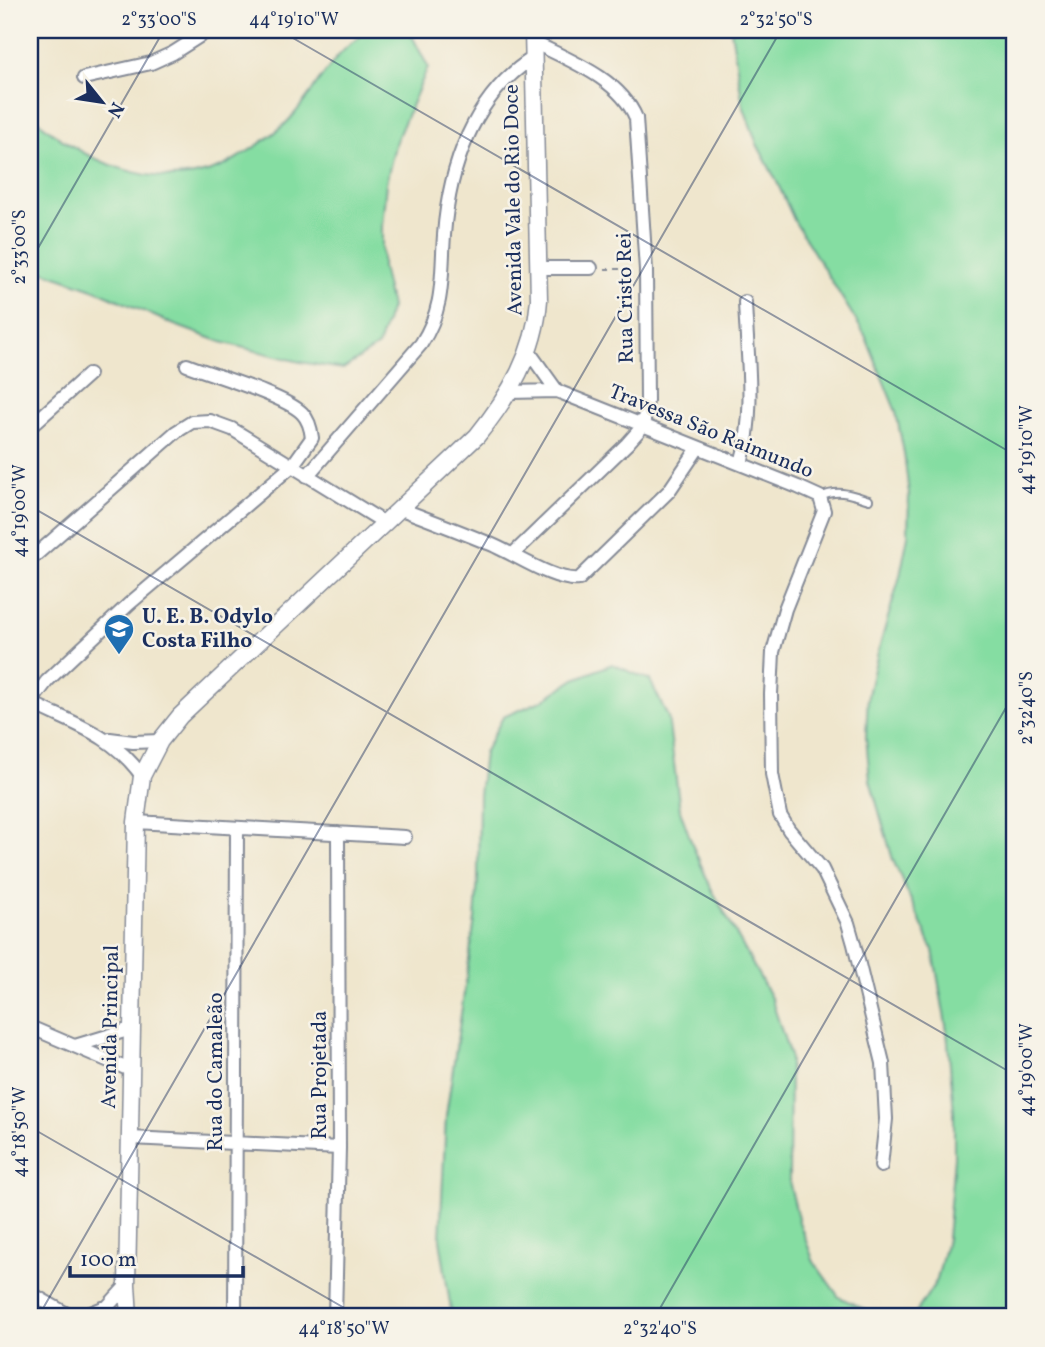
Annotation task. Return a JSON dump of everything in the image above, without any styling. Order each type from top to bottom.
[{"type":"street","points":[[84,78],[151,63],[173,53],[209,30]]},
{"type":"street","points":[[307,476],[429,333],[441,301],[447,207],[460,153],[494,93],[533,43]]},
{"type":"street","name":"Avenida Vale do Rio Doce","points":[[160,741],[180,716],[477,436],[509,392],[529,352],[538,319],[540,268],[533,43]]},
{"type":"street","name":"Rua Cristo Rei","points":[[533,43],[584,68],[620,93],[631,106],[636,118],[646,270],[647,401],[643,426]]},
{"type":"street","points":[[540,268],[590,268]]},
{"type":"street","points":[[741,464],[749,432],[751,405],[745,302]]},
{"type":"street","points":[[529,352],[557,391]]},
{"type":"street","points":[[142,776],[121,751],[106,739],[30,705],[47,681],[130,604],[292,466],[312,438],[311,428],[303,414],[289,403],[187,365]]},
{"type":"street","points":[[30,427],[89,374]]},
{"type":"street","name":"Travessa São Raimundo","points":[[509,392],[557,391],[820,498],[824,512],[820,526],[785,610],[773,652],[772,774],[780,815],[789,830],[822,869],[848,923],[854,944],[883,1063],[887,1119],[881,1166]]},
{"type":"street","points":[[30,560],[99,497],[176,432],[192,422],[210,421],[232,429],[385,523]]},
{"type":"street","points":[[513,554],[643,426]]},
{"type":"street","points":[[401,509],[513,554],[553,574],[573,580],[579,579],[669,491],[698,448]]},
{"type":"street","points":[[106,739],[160,741]]},
{"type":"street","name":"Avenida Principal","points":[[129,1317],[127,1285],[130,1070],[136,822],[142,776],[160,741]]},
{"type":"street","points":[[136,822],[405,837]]},
{"type":"street","name":"Rua do Camaleão","points":[[235,1317],[237,828]]},
{"type":"street","name":"Rua Projetada","points":[[335,1317],[340,1148],[338,833]]},
{"type":"street","points":[[30,1027],[130,1070]]},
{"type":"street","points":[[75,1046],[131,1029]]},
{"type":"street","points":[[131,1138],[340,1148]]},
{"type":"street","points":[[81,1317],[108,1306],[127,1285]]},
{"type":"street","points":[[30,1293],[72,1317]]},
{"type":"lane","points":[[820,498],[829,493],[842,492],[869,500]]},
{"type":"path","points":[[590,268],[646,270]]},
{"type":"green space","points":[[371,30],[409,30],[428,67],[396,141],[386,183],[382,267],[391,307],[378,346],[343,369],[300,362],[221,342],[172,324],[96,290],[30,267],[30,114],[71,145],[118,168],[169,177],[194,175],[226,165],[280,129],[334,61],[355,40]]},
{"type":"green space","points":[[731,30],[1015,30],[1015,1317],[452,1317],[440,1239],[446,1116],[475,919],[479,795],[484,753],[503,717],[541,701],[575,679],[612,664],[650,680],[668,717],[680,810],[694,849],[711,888],[771,998],[790,1056],[789,1181],[799,1222],[814,1262],[839,1297],[876,1315],[915,1314],[937,1280],[947,1239],[954,1157],[954,1112],[947,1031],[933,950],[893,860],[870,780],[866,737],[868,695],[908,536],[909,494],[904,453],[896,412],[865,335],[795,222],[757,144],[743,105]]},
{"type":"place","name":"U. E. B. Odylo Costa Filho","points":[[119,656]]}]
